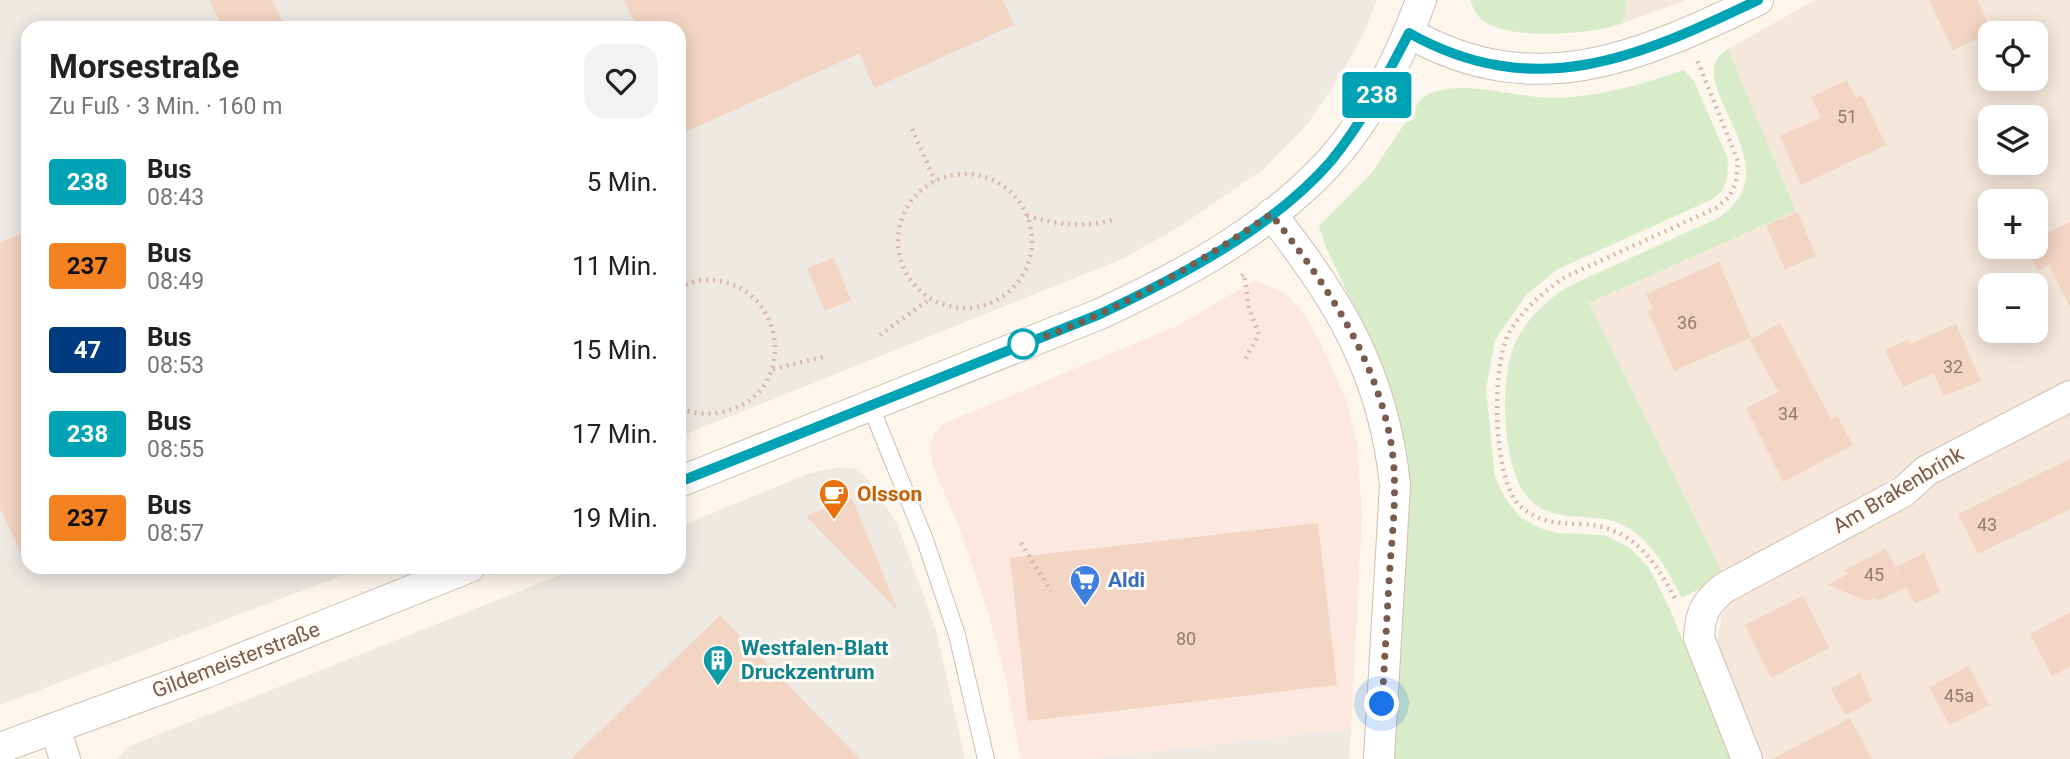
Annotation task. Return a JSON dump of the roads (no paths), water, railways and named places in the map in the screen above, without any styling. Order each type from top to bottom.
[{"type":"street","points":[[686,479],[1100,314],[1165,283],[1207,258],[1271,214],[1311,182],[1339,150],[1376,97],[1409,33],[1422,0]]},
{"type":"street","points":[[1409,33],[1437,49],[1459,55],[1532,70],[1564,69],[1596,64],[1687,34],[1758,0]]},
{"type":"street","points":[[1271,214],[1324,284],[1352,332],[1381,404],[1391,443],[1395,485],[1379,759]]},
{"type":"street","name":"Am Brakenbrink","points":[[1746,759],[1699,638],[1700,617],[1708,600],[1724,588],[1903,492],[1926,471],[2070,396]]},
{"type":"street","name":"Gildemeisterstraße","points":[[0,748],[217,668],[452,574]]},
{"type":"street","points":[[55,729],[65,759]]},
{"type":"lane","points":[[870,405],[925,540],[957,635],[986,759]]},
{"type":"place","name":"Olsson","points":[[834,521]]},
{"type":"place","name":"Aldi","points":[[1085,607]]},
{"type":"place","name":"Westfalen-Blatt Druckzentrum","points":[[718,687]]}]
